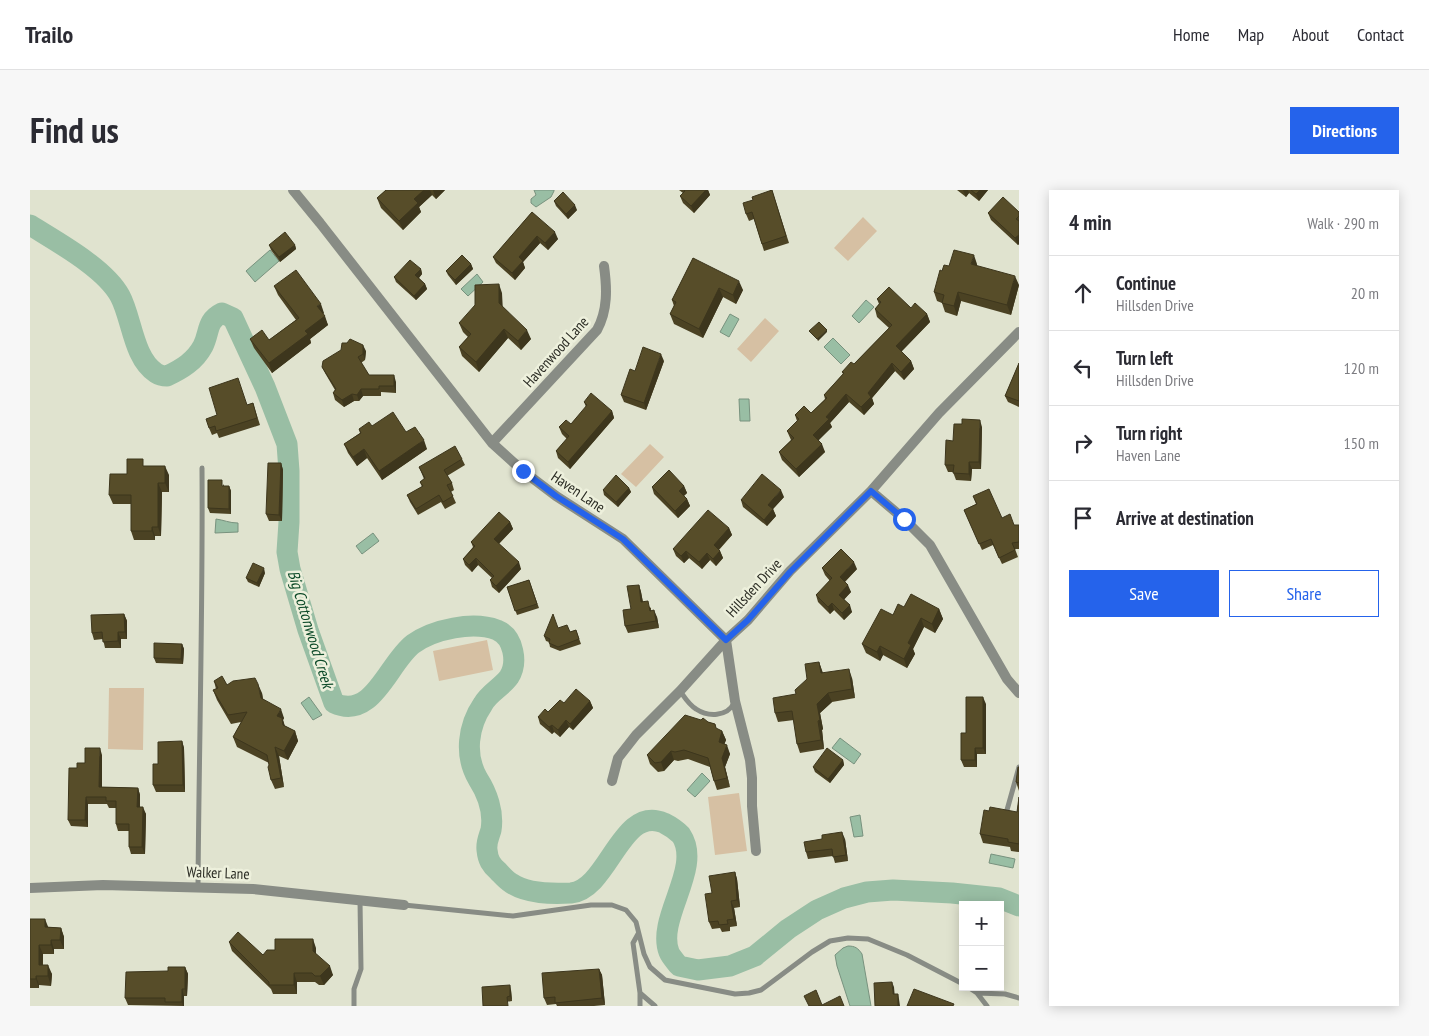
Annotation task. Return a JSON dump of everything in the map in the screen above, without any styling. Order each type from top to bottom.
[{"type":"street","name":"Haven Lane","points":[[293,190],[492,443],[549,491],[623,539],[726,640]]},
{"type":"street","name":"Havenwood Lane","points":[[492,443],[598,330],[606,304],[604,266]]},
{"type":"street","name":"Hillsden Drive","points":[[612,781],[618,758],[636,735],[680,692],[790,572],[871,491],[939,413],[1019,332]]},
{"type":"street","points":[[871,491],[904,519],[930,545],[1007,680],[1019,693]]},
{"type":"street","points":[[726,640],[735,701],[750,760],[756,851]]},
{"type":"street","name":"Walker Lane","points":[[30,888],[103,885],[253,889],[404,904]]},
{"type":"lane","points":[[198,887],[199,724],[203,568],[202,468]]},
{"type":"lane","points":[[680,692],[697,710],[709,714],[719,714],[730,710],[735,701]]},
{"type":"lane","points":[[1007,810],[1019,767]]},
{"type":"lane","points":[[354,1006],[354,989],[361,970],[360,900]]},
{"type":"lane","points":[[404,904],[513,916],[591,905],[612,905],[626,910],[636,922],[638,934],[650,967],[665,980],[735,994],[761,990],[830,941],[848,938],[868,939],[907,955],[959,982]]},
{"type":"lane","points":[[638,934],[633,942],[640,992],[640,1006]]},
{"type":"lane","points":[[640,992],[655,1006]]},
{"type":"lane","points":[[977,992],[1004,994],[1019,998]]},
{"type":"lane","points":[[977,992],[987,1006]]},
{"type":"shaded area","points":[[534,190],[554,191],[551,197],[536,207],[531,203],[531,199],[536,195]]},
{"type":"shaded area","points":[[863,217],[877,231],[848,261],[834,248]]},
{"type":"shaded area","points":[[270,250],[279,261],[255,282],[246,271]]},
{"type":"shaded area","points":[[477,274],[483,282],[468,296],[461,289]]},
{"type":"shaded area","points":[[866,300],[874,307],[859,323],[852,316]]},
{"type":"shaded area","points":[[730,314],[739,319],[729,337],[720,332]]},
{"type":"shaded area","points":[[765,318],[779,331],[751,362],[737,349]]},
{"type":"shaded area","points":[[833,338],[850,355],[841,364],[824,347]]},
{"type":"shaded area","points":[[739,399],[749,399],[750,421],[740,421]]},
{"type":"shaded area","points":[[650,444],[664,457],[636,487],[621,474]]},
{"type":"shaded area","points":[[216,519],[238,523],[238,532],[215,533]]},
{"type":"shaded area","points":[[373,533],[379,541],[362,554],[356,546]]},
{"type":"shaded area","points":[[487,640],[493,670],[439,681],[433,651]]},
{"type":"shaded area","points":[[109,688],[144,688],[143,750],[108,749]]},
{"type":"shaded area","points":[[309,697],[322,715],[313,720],[301,703]]},
{"type":"shaded area","points":[[840,738],[861,754],[854,764],[832,748]]},
{"type":"shaded area","points":[[702,773],[710,781],[695,797],[687,790]]},
{"type":"shaded area","points":[[739,793],[747,851],[715,855],[708,797]]},
{"type":"shaded area","points":[[860,815],[863,836],[854,837],[850,817]]},
{"type":"shaded area","points":[[991,854],[1015,859],[1013,868],[989,863]]},
{"type":"shaded area","points":[[848,946],[853,946],[862,954],[871,1006],[850,1006],[835,955]]},
{"type":"building","points":[[386,190],[424,190],[414,199],[418,203],[399,221],[377,198]]},
{"type":"building","points":[[684,190],[706,190],[691,206],[680,196]]},
{"type":"building","points":[[772,190],[786,236],[762,244],[752,212],[746,214],[743,203],[753,200],[752,197]]},
{"type":"building","points":[[971,190],[980,190],[976,194]]},
{"type":"building","points":[[563,192],[575,205],[566,214],[554,201]]},
{"type":"building","points":[[1003,197],[1019,212],[1019,216],[1016,219],[1019,221],[1019,235],[1015,238],[988,213]]},
{"type":"building","points":[[532,212],[555,232],[545,243],[537,236],[519,257],[523,261],[512,273],[493,257]]},
{"type":"building","points":[[285,232],[295,245],[279,257],[269,245]]},
{"type":"building","points":[[954,250],[974,255],[971,264],[1015,276],[1007,305],[958,292],[954,306],[942,303],[944,295],[934,292],[940,270],[942,271],[944,265],[949,266]]},
{"type":"building","points":[[462,255],[471,264],[455,280],[446,271]]},
{"type":"building","points":[[693,258],[739,281],[733,295],[719,288],[699,329],[670,314],[676,302],[672,300]]},
{"type":"building","points":[[410,260],[421,269],[415,275],[425,284],[414,296],[394,277]]},
{"type":"building","points":[[296,270],[321,304],[317,306],[325,316],[305,331],[308,334],[269,363],[250,339],[262,330],[269,340],[299,318],[274,286]]},
{"type":"building","points":[[499,284],[499,303],[527,330],[518,341],[504,329],[476,362],[459,347],[471,334],[459,323],[475,305],[475,285]]},
{"type":"building","points":[[889,287],[911,308],[915,303],[927,314],[896,346],[911,361],[901,372],[892,363],[868,393],[871,397],[861,407],[846,394],[826,417],[829,419],[813,435],[822,444],[796,469],[779,452],[794,438],[787,431],[799,419],[795,415],[804,406],[811,413],[827,398],[824,395],[844,373],[842,372],[851,362],[854,364],[892,325],[875,309],[881,302],[877,299]]},
{"type":"building","points":[[819,322],[827,330],[817,339],[809,331]]},
{"type":"building","points":[[350,339],[363,345],[363,354],[358,357],[369,375],[394,375],[394,386],[379,386],[379,389],[361,389],[357,395],[352,394],[342,400],[333,393],[336,389],[322,367],[323,361],[341,350],[342,343],[347,343]]},
{"type":"building","points":[[643,347],[661,354],[644,403],[621,395],[630,369],[635,371]]},
{"type":"building","points":[[1019,363],[1019,401],[1005,396]]},
{"type":"building","points":[[238,378],[247,405],[253,403],[257,418],[216,431],[215,426],[209,428],[206,419],[217,415],[209,388]]},
{"type":"building","points":[[591,393],[612,411],[568,462],[556,451],[569,436],[559,427],[566,420],[571,424],[587,405],[584,402]]},
{"type":"building","points":[[393,412],[406,432],[415,427],[424,440],[379,471],[364,449],[353,457],[344,444],[361,433],[359,429],[369,422],[372,426]]},
{"type":"building","points":[[962,419],[980,420],[979,462],[969,462],[969,474],[953,473],[954,465],[945,465],[946,440],[953,441],[954,424],[962,424]]},
{"type":"building","points":[[455,446],[462,459],[444,470],[452,483],[447,485],[453,496],[443,502],[439,495],[416,509],[407,495],[423,486],[420,482],[425,478],[419,467]]},
{"type":"building","points":[[127,459],[143,459],[143,466],[165,466],[165,483],[158,483],[158,527],[152,527],[152,531],[131,531],[131,495],[109,495],[110,474],[127,474]]},
{"type":"building","points":[[268,463],[281,463],[279,515],[266,514]]},
{"type":"building","points":[[669,470],[684,486],[679,491],[687,499],[675,511],[652,487]]},
{"type":"building","points":[[762,474],[781,490],[768,505],[773,509],[764,520],[741,500]]},
{"type":"building","points":[[616,475],[629,488],[616,502],[603,490]]},
{"type":"building","points":[[208,480],[222,480],[222,486],[229,486],[229,509],[208,508]]},
{"type":"building","points":[[989,489],[1002,518],[1010,514],[1014,525],[1019,525],[1019,542],[1012,543],[1015,550],[999,558],[991,539],[979,544],[964,510],[977,504],[973,496]]},
{"type":"building","points":[[708,510],[729,528],[714,545],[720,551],[713,559],[707,553],[699,562],[686,551],[681,556],[673,549]]},
{"type":"building","points":[[499,512],[510,522],[494,539],[519,562],[496,586],[490,580],[494,576],[476,558],[469,565],[463,559],[475,546],[471,542]]},
{"type":"building","points":[[841,549],[854,562],[840,577],[848,585],[839,595],[850,605],[842,613],[832,603],[828,607],[816,595],[832,578],[822,568]]},
{"type":"building","points":[[253,563],[264,568],[257,583],[246,578]]},
{"type":"building","points":[[529,580],[537,604],[515,611],[507,587]]},
{"type":"building","points":[[639,585],[641,602],[648,601],[650,611],[654,610],[656,621],[625,626],[623,610],[631,609],[627,586]]},
{"type":"building","points":[[911,594],[939,609],[932,624],[921,618],[908,643],[911,645],[904,659],[880,646],[877,652],[862,644],[881,609],[893,615],[898,604],[904,607]]},
{"type":"building","points":[[124,614],[125,632],[118,632],[118,641],[103,642],[102,632],[92,633],[91,615]]},
{"type":"building","points":[[553,614],[558,628],[567,625],[570,632],[576,630],[579,639],[558,647],[549,643],[550,639],[544,636]]},
{"type":"building","points":[[154,643],[182,644],[181,659],[154,658]]},
{"type":"building","points":[[819,662],[821,673],[849,669],[852,689],[828,693],[817,704],[821,740],[797,744],[792,711],[775,713],[773,698],[796,694],[795,690],[807,679],[805,664]]},
{"type":"building","points":[[222,676],[227,685],[233,681],[255,678],[261,698],[281,709],[277,716],[282,718],[283,725],[295,731],[284,751],[275,747],[281,778],[271,780],[267,755],[233,737],[247,712],[228,715],[213,690],[218,688],[214,681]]},
{"type":"building","points":[[576,689],[590,701],[570,724],[566,720],[558,730],[552,725],[549,727],[538,717],[545,709],[548,712],[560,700],[564,703]]},
{"type":"building","points":[[966,697],[983,697],[983,748],[975,748],[975,760],[961,760],[961,733],[966,733]]},
{"type":"building","points":[[685,715],[701,720],[703,718],[715,724],[716,728],[722,731],[719,742],[727,745],[722,758],[727,778],[714,781],[708,758],[684,750],[671,751],[661,762],[655,763],[647,755]]},
{"type":"building","points":[[182,741],[183,785],[153,785],[153,764],[158,764],[158,742]]},
{"type":"building","points":[[85,748],[100,748],[99,787],[138,788],[137,807],[143,807],[142,847],[129,847],[129,824],[116,824],[116,801],[106,801],[106,797],[86,797],[85,820],[68,820],[69,768],[77,768],[77,763],[85,763]]},
{"type":"building","points":[[827,748],[843,760],[828,779],[813,767]]},
{"type":"building","points":[[1019,767],[1019,783],[1016,782]]},
{"type":"building","points":[[1019,797],[1019,844],[1008,842],[1008,839],[980,834],[984,810],[989,811],[990,807],[1017,812]]},
{"type":"building","points":[[842,832],[846,855],[833,857],[832,849],[806,852],[804,842],[822,839],[822,835]]},
{"type":"building","points":[[735,872],[737,900],[731,901],[734,919],[727,920],[728,924],[719,925],[718,921],[709,922],[705,894],[712,893],[709,876]]},
{"type":"building","points":[[30,919],[45,919],[45,927],[61,928],[60,940],[51,940],[51,945],[39,945],[39,965],[48,965],[48,976],[36,976],[36,979],[30,979]]},
{"type":"building","points":[[238,932],[263,955],[267,950],[275,950],[275,939],[313,939],[313,951],[330,966],[320,976],[315,976],[312,973],[294,973],[294,985],[269,985],[269,982],[229,942]]},
{"type":"building","points":[[168,967],[185,967],[185,989],[182,989],[182,1002],[165,1002],[165,998],[125,998],[126,972],[168,971]]},
{"type":"building","points":[[599,969],[602,998],[555,1003],[555,997],[544,998],[542,973]]},
{"type":"building","points":[[892,982],[893,994],[898,994],[898,1006],[875,1006],[874,983]]},
{"type":"building","points":[[510,985],[510,996],[507,997],[508,1006],[483,1006],[482,987]]},
{"type":"building","points":[[914,989],[954,1004],[953,1006],[907,1006]]},
{"type":"building","points":[[816,990],[822,1005],[840,996],[844,1006],[809,1006],[804,996]]},
{"type":"waterway","name":"Big Cottonwood Creek","points":[[30,225],[80,256],[113,286],[124,305],[142,358],[158,374],[167,376],[192,360],[203,346],[209,327],[217,316],[222,313],[233,318],[265,387],[287,444],[289,471],[287,552],[290,569],[308,630],[334,703],[348,706],[359,704],[370,697],[404,653],[413,644],[432,634],[454,628],[477,626],[497,630],[507,638],[513,651],[512,671],[506,681],[486,700],[478,713],[471,731],[469,751],[474,770],[491,810],[492,823],[487,844],[488,857],[493,867],[509,882],[517,887],[532,891],[571,893],[584,888],[596,878],[626,836],[637,825],[649,820],[664,823],[681,835],[686,848],[687,862],[668,924],[667,939],[669,952],[679,966],[698,970],[730,966],[755,956],[788,929],[817,910],[844,898],[867,892],[893,890],[952,893],[999,898],[1019,906]]},
{"type":"route","points":[[523,471],[556,496],[623,539],[726,640],[748,620],[790,572],[871,491],[904,519]]}]
